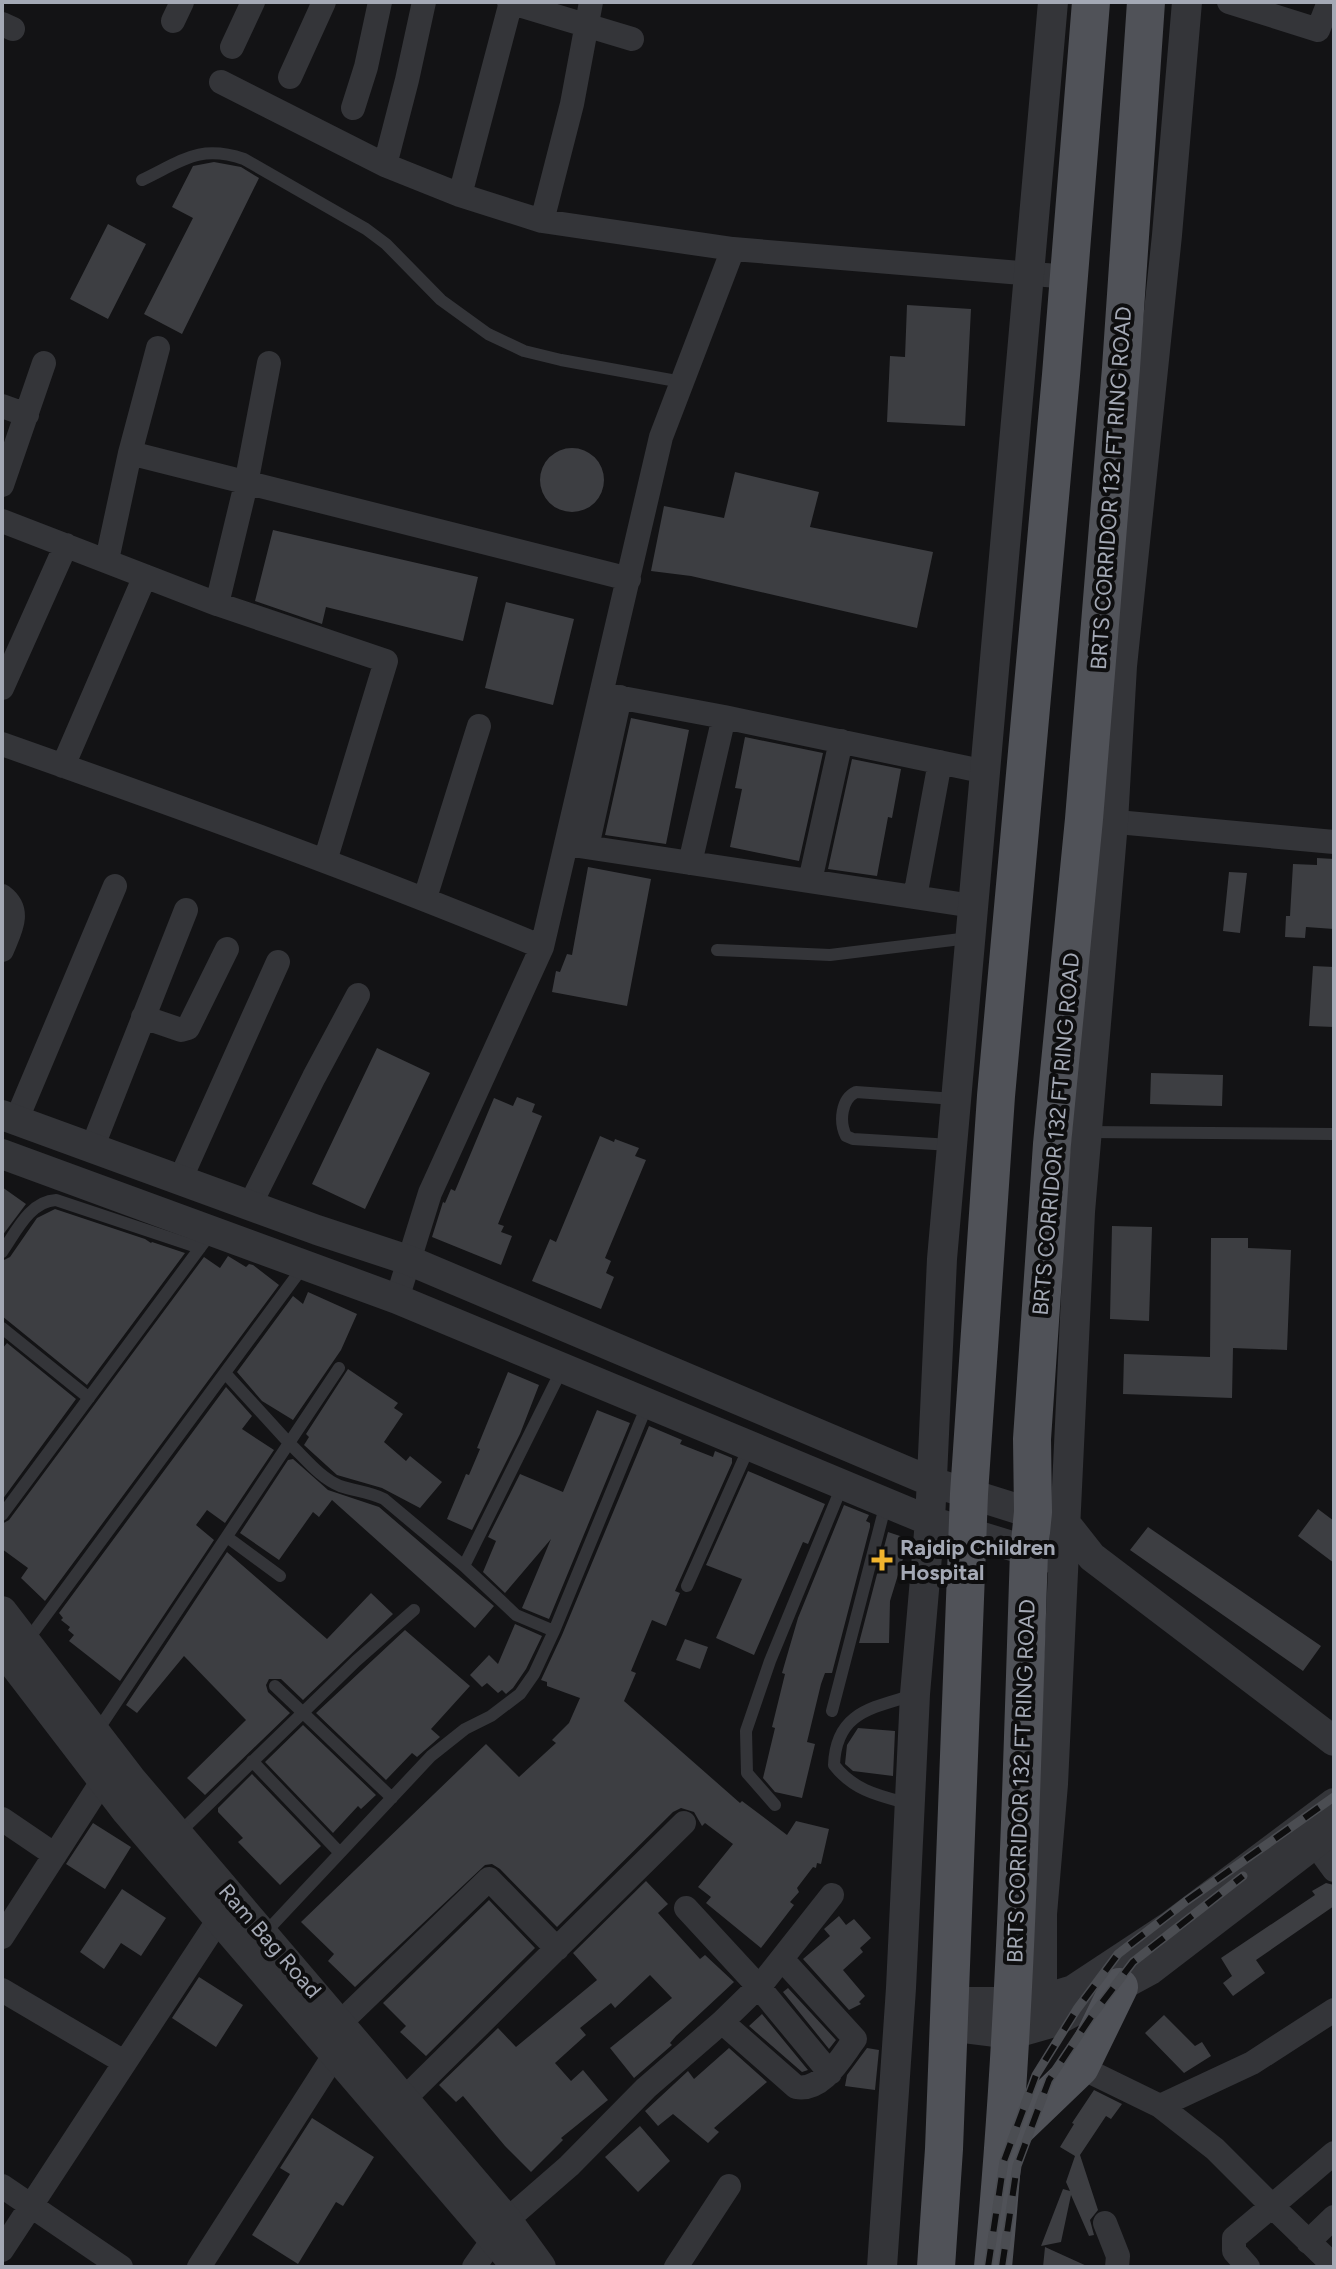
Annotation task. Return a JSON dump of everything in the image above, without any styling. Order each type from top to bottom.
[{"type":"main road","points":[[936,2267],[944,2149],[969,1494],[996,1096],[1091,2]]},
{"type":"main road","name":"BRTS CORRIDOR 132 FT RING ROAD","points":[[993,2267],[1005,2139],[1022,2012],[1061,1557],[1032,1439],[1051,1159],[1098,820],[1121,368],[1146,2]]},
{"type":"main road","points":[[1005,2139],[1080,2067],[1119,1987]]},
{"type":"street","points":[[232,47],[253,2]]},
{"type":"street","points":[[290,77],[324,2]]},
{"type":"street","points":[[353,108],[366,67],[380,2]]},
{"type":"street","points":[[385,165],[424,2]]},
{"type":"street","points":[[460,195],[510,2],[589,14],[632,39]]},
{"type":"street","points":[[882,2267],[901,1988],[915,1694],[930,1521],[942,1259],[1053,2]]},
{"type":"street","points":[[1061,1557],[1049,1518],[1087,1132],[1098,820],[1122,666],[1167,235],[1187,2]]},
{"type":"street","points":[[1229,2],[1318,30],[1329,2]]},
{"type":"street","points":[[542,221],[572,104],[589,14]]},
{"type":"street","points":[[221,82],[385,165],[460,195],[542,221],[733,249],[1069,277]]},
{"type":"street","points":[[397,1299],[430,1193],[542,947],[576,846],[610,696],[629,579],[661,437],[733,249]]},
{"type":"street","points":[[107,560],[130,453],[158,348]]},
{"type":"street","points":[[2,485],[7,457],[27,415],[44,363]]},
{"type":"street","points":[[217,604],[246,484],[269,363]]},
{"type":"street","points":[[2,406],[27,415]]},
{"type":"street","points":[[130,453],[629,579]]},
{"type":"street","points":[[2,521],[217,604],[386,661],[325,861]]},
{"type":"street","points":[[2,688],[66,545]]},
{"type":"street","points":[[63,766],[145,576]]},
{"type":"street","points":[[610,696],[972,769]]},
{"type":"street","points":[[690,863],[724,717]]},
{"type":"street","points":[[425,898],[479,726]]},
{"type":"street","points":[[810,881],[841,741]]},
{"type":"street","points":[[2,744],[425,898],[542,947]]},
{"type":"street","points":[[915,897],[940,762]]},
{"type":"street","points":[[1098,820],[1334,842]]},
{"type":"street","points":[[576,846],[973,906]]},
{"type":"street","points":[[115,886],[9,1118],[408,1260],[932,1482],[1049,1518]]},
{"type":"street","points":[[2,896],[14,910],[13,922],[2,950]]},
{"type":"street","points":[[92,1148],[186,910]]},
{"type":"street","points":[[143,1017],[181,1030],[188,1028],[227,949]]},
{"type":"street","points":[[180,1180],[278,962]]},
{"type":"street","points":[[250,1205],[358,995]]},
{"type":"street","points":[[2,1154],[206,1239],[305,1264],[397,1299],[930,1521],[1061,1557],[1334,1741]]},
{"type":"street","name":"Ram Bag Road","points":[[2,1611],[11,1658],[103,1780],[335,2054],[500,2229],[541,2267]]},
{"type":"street","name":"Ram Bag Road","points":[[11,1658],[96,1733],[404,2099],[500,2229],[517,2267]]},
{"type":"street","points":[[2,1937],[103,1780]]},
{"type":"street","points":[[1022,2012],[1073,1990],[1170,1926],[1334,1803]]},
{"type":"street","points":[[2,1819],[55,1855]]},
{"type":"street","points":[[404,2099],[684,1823]]},
{"type":"street","points":[[949,2014],[1022,2012],[1054,2022],[1150,1970],[1324,1837],[1334,1870]]},
{"type":"street","points":[[340,2023],[489,1879],[557,1949]]},
{"type":"street","points":[[474,2267],[500,2229],[569,2166],[646,2088],[758,1986],[832,1895]]},
{"type":"street","points":[[686,1908],[758,1986],[830,2073]]},
{"type":"street","points":[[2,2250],[219,1919]]},
{"type":"street","points":[[722,2022],[796,2087],[812,2087],[830,2073],[855,2039],[782,1959]]},
{"type":"street","points":[[2,1990],[124,2062]]},
{"type":"street","points":[[1160,2106],[1252,2063],[1334,2010]]},
{"type":"street","points":[[199,2267],[335,2054]]},
{"type":"street","points":[[1080,2067],[1160,2106],[1205,2141],[1334,2266]]},
{"type":"street","points":[[1248,2267],[1234,2251],[1234,2238],[1334,2153]]},
{"type":"street","points":[[2,2186],[121,2267]]},
{"type":"street","points":[[676,2267],[729,2186]]},
{"type":"street","points":[[1308,2242],[1334,2217]]},
{"type":"street","points":[[1105,2223],[1118,2256],[1117,2267]]},
{"type":"lane","points":[[142,180],[202,152],[223,152],[244,159],[366,229],[386,244],[441,300],[488,334],[524,351],[682,382]]},
{"type":"lane","points":[[717,950],[830,955],[970,938]]},
{"type":"lane","points":[[951,1145],[846,1136],[843,1129],[844,1102],[856,1092],[955,1099]]},
{"type":"lane","points":[[1087,1132],[1334,1134]]},
{"type":"lane","points":[[2,1252],[33,1209],[44,1200],[56,1200],[206,1239],[2,1515]]},
{"type":"lane","points":[[11,1658],[305,1264]]},
{"type":"lane","points":[[2,1328],[89,1398]]},
{"type":"lane","points":[[464,1566],[563,1367]]},
{"type":"lane","points":[[96,1733],[339,1368]]},
{"type":"lane","points":[[225,1373],[289,1443],[328,1480],[384,1499],[464,1566],[516,1615],[554,1631]]},
{"type":"lane","points":[[264,1934],[431,1756],[465,1729],[491,1716],[520,1694],[534,1674],[554,1631],[648,1403]]},
{"type":"lane","points":[[687,1586],[750,1445]]},
{"type":"lane","points":[[775,1805],[747,1773],[746,1731],[770,1661],[842,1486]]},
{"type":"lane","points":[[832,1711],[886,1503]]},
{"type":"lane","points":[[227,1537],[280,1576]]},
{"type":"lane","points":[[178,1834],[356,1661],[414,1610]]},
{"type":"lane","points":[[275,1686],[392,1798]]},
{"type":"lane","points":[[910,1804],[865,1791],[850,1783],[834,1765],[846,1725],[858,1714],[915,1694]]},
{"type":"lane","points":[[252,1761],[340,1853]]},
{"type":"building","points":[[214,162],[241,167],[259,178],[182,334],[144,314],[193,218],[172,207],[193,166]]},
{"type":"building","points":[[108,224],[146,244],[108,319],[70,299]]},
{"type":"building","points":[[907,305],[971,309],[965,426],[887,422],[890,356],[905,357]]},
{"type":"building","points":[[572,448],[584,450],[595,457],[602,468],[602,492],[595,503],[584,510],[572,512],[560,510],[549,503],[542,492],[540,480],[542,468],[549,457],[560,450]]},
{"type":"building","points":[[735,472],[819,492],[810,527],[933,552],[917,628],[691,576],[651,571],[664,506],[724,518]]},
{"type":"building","points":[[273,530],[478,577],[463,641],[326,607],[322,624],[255,601]]},
{"type":"building","points":[[506,602],[574,619],[553,705],[485,688]]},
{"type":"building","points":[[631,718],[689,730],[666,844],[605,835]]},
{"type":"building","points":[[745,737],[823,753],[799,861],[730,847],[742,789],[735,788]]},
{"type":"building","points":[[852,759],[901,769],[877,876],[828,869]]},
{"type":"building","points":[[1317,858],[1334,859],[1334,929],[1306,927],[1305,938],[1285,937],[1286,916],[1290,916],[1293,864],[1317,865]]},
{"type":"building","points":[[588,867],[651,879],[627,1006],[552,992],[556,971],[560,972],[567,954],[572,955]]},
{"type":"building","points":[[1229,872],[1247,873],[1240,933],[1223,931]]},
{"type":"building","points":[[1313,966],[1334,967],[1334,1027],[1309,1026]]},
{"type":"building","points":[[377,1048],[430,1073],[365,1209],[312,1184]]},
{"type":"building","points":[[1151,1073],[1223,1075],[1222,1106],[1150,1104]]},
{"type":"building","points":[[517,1097],[535,1104],[532,1112],[542,1116],[498,1224],[504,1226],[501,1232],[512,1236],[501,1265],[432,1237],[443,1202],[451,1189],[455,1191],[494,1098],[513,1106]]},
{"type":"building","points":[[600,1136],[639,1148],[635,1156],[646,1160],[605,1258],[611,1261],[606,1273],[614,1277],[601,1309],[532,1281],[550,1239],[556,1242]]},
{"type":"building","points":[[2,1187],[26,1204],[2,1236]]},
{"type":"building","points":[[55,1209],[185,1253],[87,1385],[2,1316],[2,1261],[10,1257],[37,1218]]},
{"type":"building","points":[[1112,1226],[1152,1227],[1149,1321],[1110,1319]]},
{"type":"building","points":[[1211,1238],[1248,1238],[1248,1248],[1291,1250],[1287,1350],[1233,1348],[1232,1398],[1123,1394],[1124,1354],[1210,1357]]},
{"type":"building","points":[[228,1256],[246,1267],[253,1265],[279,1285],[45,1601],[21,1578],[28,1568],[2,1549],[2,1524],[9,1520],[204,1257],[220,1268]]},
{"type":"building","points":[[308,1292],[357,1314],[341,1350],[293,1420],[262,1401],[237,1372],[293,1296],[303,1304]]},
{"type":"building","points":[[7,1343],[76,1399],[2,1500],[2,1349]]},
{"type":"building","points":[[348,1369],[398,1403],[394,1408],[403,1414],[384,1442],[406,1461],[410,1456],[442,1482],[420,1508],[382,1488],[337,1475],[304,1445],[309,1437],[306,1434]]},
{"type":"building","points":[[508,1372],[539,1385],[520,1434],[472,1530],[447,1519],[480,1449],[477,1448]]},
{"type":"building","points":[[226,1387],[252,1416],[242,1429],[274,1450],[225,1523],[207,1510],[196,1525],[214,1540],[120,1681],[69,1641],[74,1635],[59,1613]]},
{"type":"building","points":[[597,1410],[630,1423],[549,1619],[522,1608],[551,1539],[505,1593],[483,1572],[496,1541],[488,1537],[520,1474],[563,1492]]},
{"type":"building","points":[[649,1426],[682,1440],[680,1444],[713,1457],[715,1451],[732,1458],[732,1463],[675,1591],[680,1593],[666,1626],[652,1620],[631,1671],[636,1673],[624,1701],[740,1803],[742,1801],[787,1835],[796,1821],[829,1829],[821,1864],[813,1867],[797,1888],[799,1892],[790,1902],[794,1905],[761,1948],[706,1903],[711,1897],[698,1887],[733,1844],[705,1823],[702,1826],[694,1812],[681,1808],[673,1812],[557,1927],[500,1869],[492,1864],[485,1865],[355,1987],[328,1961],[334,1954],[301,1922],[486,1744],[519,1777],[556,1743],[552,1740],[569,1723],[580,1698],[547,1686],[547,1682],[541,1680]]},
{"type":"building","points":[[293,1459],[328,1490],[379,1507],[494,1606],[475,1628],[332,1500],[319,1517],[313,1512],[279,1560],[240,1533],[288,1460]]},
{"type":"building","points":[[748,1471],[825,1504],[808,1544],[803,1542],[754,1655],[716,1638],[742,1579],[706,1565]]},
{"type":"building","points":[[844,1505],[869,1515],[866,1521],[870,1527],[832,1673],[825,1673],[821,1684],[807,1742],[815,1744],[802,1798],[775,1792],[763,1778],[785,1674],[782,1673],[798,1618]]},
{"type":"building","points":[[1318,1509],[1334,1521],[1334,1563],[1298,1536]]},
{"type":"building","points":[[1148,1527],[1321,1646],[1303,1671],[1130,1550]]},
{"type":"building","points":[[888,1532],[909,1539],[890,1601],[889,1643],[859,1643]]},
{"type":"building","points":[[227,1552],[327,1639],[371,1593],[393,1614],[303,1700],[281,1679],[269,1679],[266,1685],[268,1692],[290,1713],[205,1795],[187,1778],[246,1720],[184,1656],[137,1713],[126,1705]]},
{"type":"building","points":[[515,1624],[542,1636],[526,1669],[506,1694],[502,1690],[498,1693],[487,1683],[482,1687],[470,1675],[489,1655],[498,1664]]},
{"type":"building","points":[[405,1630],[470,1686],[431,1729],[440,1737],[417,1757],[412,1753],[386,1780],[316,1713]]},
{"type":"building","points":[[685,1639],[708,1647],[700,1669],[676,1660]]},
{"type":"building","points":[[303,1725],[376,1795],[361,1809],[358,1806],[333,1833],[265,1762]]},
{"type":"building","points":[[858,1728],[895,1731],[893,1776],[853,1771],[845,1764],[847,1745]]},
{"type":"building","points":[[252,1774],[321,1846],[280,1885],[238,1842],[243,1838],[218,1812],[218,1808]]},
{"type":"building","points":[[93,1823],[131,1847],[105,1889],[66,1864]]},
{"type":"building","points":[[646,1881],[668,1904],[658,1913],[700,1959],[705,1955],[734,1982],[676,2036],[670,2043],[672,2045],[634,2078],[610,2048],[672,1998],[650,1975],[615,2008],[611,2003],[580,2028],[586,2035],[555,2063],[571,2081],[583,2070],[608,2100],[561,2138],[563,2140],[531,2172],[463,2096],[456,2102],[439,2085],[498,2028],[516,2047],[597,1980],[573,1953]]},
{"type":"building","points":[[1326,1883],[1334,1885],[1334,1906],[1256,1960],[1265,1973],[1233,1996],[1223,1983],[1232,1976],[1221,1958],[1315,1895],[1312,1891]]},
{"type":"building","points":[[122,1889],[166,1918],[141,1956],[121,1943],[104,1969],[80,1952]]},
{"type":"building","points":[[489,1900],[535,1948],[426,2056],[400,2032],[406,2026],[383,2003]]},
{"type":"building","points":[[839,1916],[846,1925],[854,1919],[871,1938],[860,1948],[863,1952],[843,1970],[865,1996],[859,2002],[861,2004],[849,2010],[803,1959],[830,1936],[824,1929]]},
{"type":"building","points":[[199,1977],[243,2005],[216,2047],[172,2018]]},
{"type":"building","points":[[788,1988],[836,2040],[829,2049],[783,1992]]},
{"type":"building","points":[[762,2014],[808,2070],[802,2072],[749,2026]]},
{"type":"building","points":[[1164,2015],[1195,2046],[1202,2042],[1211,2056],[1184,2073],[1145,2033]]},
{"type":"building","points":[[729,2048],[767,2082],[714,2128],[719,2132],[708,2143],[673,2114],[658,2126],[645,2111],[688,2071],[694,2079]]},
{"type":"building","points":[[867,2048],[879,2050],[875,2090],[845,2086],[847,2075]]},
{"type":"building","points":[[1094,2090],[1122,2104],[1111,2119],[1106,2116],[1080,2155],[1098,2210],[1090,2220],[1094,2235],[1089,2236],[1071,2195],[1061,2242],[1041,2246],[1063,2189],[1070,2191],[1066,2182],[1075,2156],[1060,2147]]},
{"type":"building","points":[[312,2118],[374,2157],[343,2206],[336,2202],[298,2264],[252,2235],[290,2174],[280,2168]]},
{"type":"building","points":[[640,2126],[670,2161],[638,2192],[605,2157]]},
{"type":"building","points":[[1045,2247],[1089,2267],[1043,2267]]},
{"type":"railway","points":[[988,2267],[1004,2161],[1036,2075],[1077,2009],[1118,1954],[1185,1902],[1334,1797]]},
{"type":"railway","points":[[1002,2267],[1017,2166],[1049,2080],[1133,1962],[1243,1876]]},
{"type":"place","name":"Rajdip Children Hospital","points":[[882,1560]]}]
